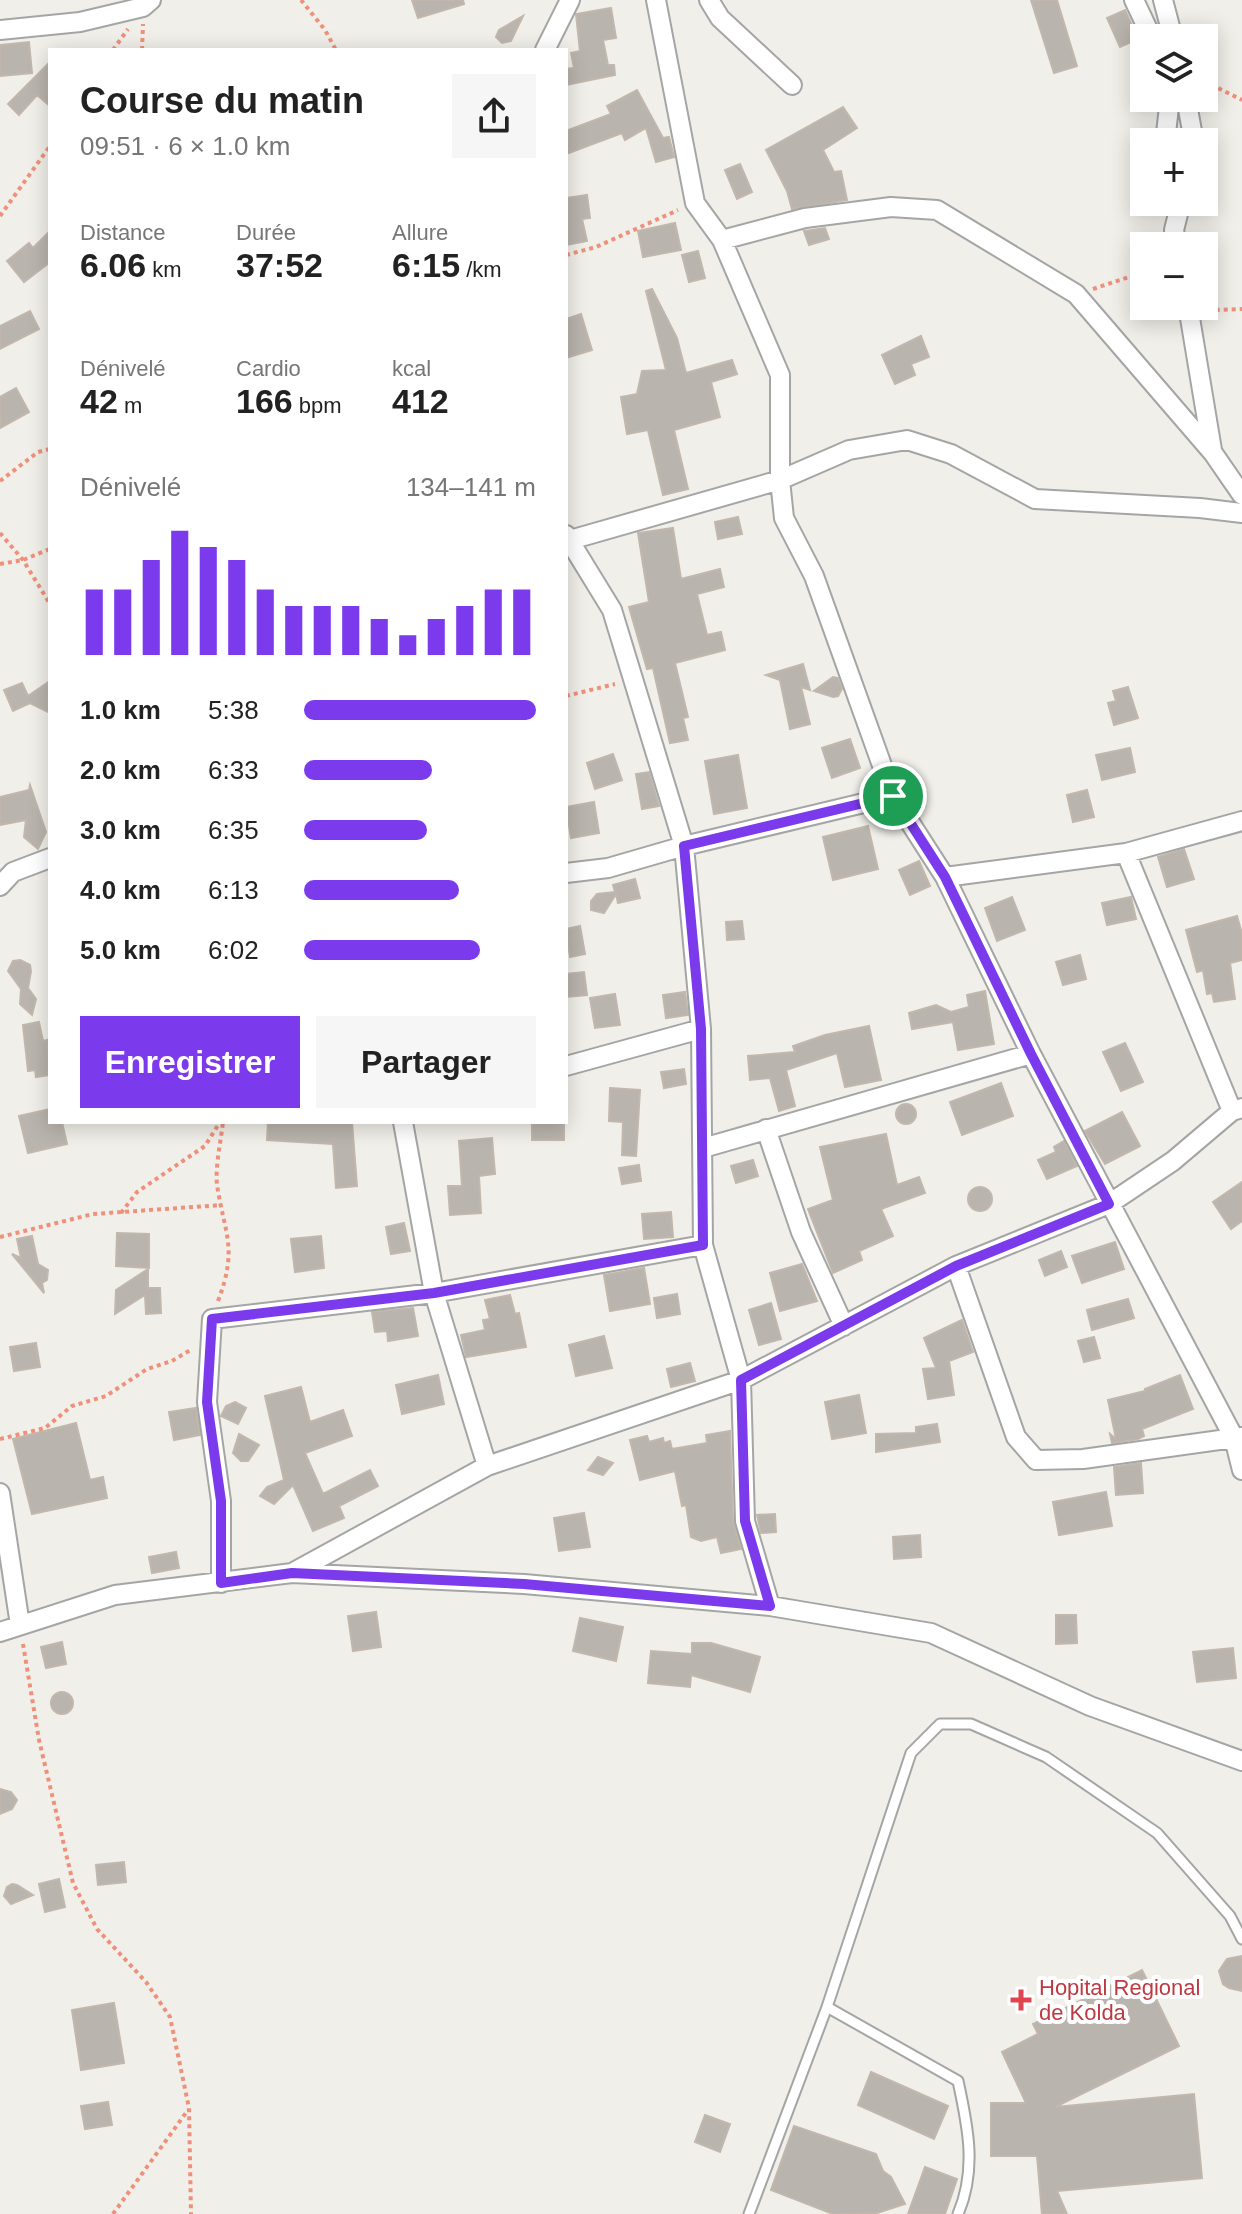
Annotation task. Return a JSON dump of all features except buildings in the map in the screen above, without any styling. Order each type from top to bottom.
[{"type":"street","points":[[0,30],[80,22],[143,7],[151,0]]},
{"type":"street","points":[[546,48],[570,0]]},
{"type":"street","points":[[656,0],[695,203],[722,240],[780,375],[780,480],[784,518],[814,576],[893,796],[945,877],[1031,1054],[1109,1204],[1238,1438],[1242,1470]]},
{"type":"street","points":[[709,0],[720,18],[792,85]]},
{"type":"street","points":[[1134,0],[1145,24]]},
{"type":"street","points":[[1163,0],[1169,24]]},
{"type":"street","points":[[722,240],[805,218],[891,207],[937,210],[1076,294],[1213,453],[1242,495]]},
{"type":"street","points":[[1190,320],[1213,453]]},
{"type":"street","points":[[770,1606],[745,1521],[741,1380],[703,1245],[701,1029],[684,846],[612,610],[568,538],[780,480],[849,450],[907,440],[951,454],[1035,499],[1242,513]]},
{"type":"street","points":[[568,873],[608,868],[684,846],[893,796]]},
{"type":"street","points":[[945,877],[1126,853],[1242,821]]},
{"type":"street","points":[[292,1573],[487,1466],[741,1380],[956,1266],[1109,1204],[1173,1161],[1237,1110],[1126,853]]},
{"type":"street","points":[[0,886],[13,872],[48,859]]},
{"type":"street","points":[[568,1065],[701,1029]]},
{"type":"street","points":[[703,1148],[1031,1054]]},
{"type":"street","points":[[403,1124],[434,1293],[487,1466]]},
{"type":"street","points":[[766,1129],[801,1232],[844,1326]]},
{"type":"street","points":[[221,1583],[221,1501],[207,1402],[211,1328],[434,1293],[703,1245]]},
{"type":"street","points":[[956,1266],[1016,1437],[1036,1460],[1083,1459],[1238,1438]]},
{"type":"street","points":[[0,1493],[20,1625]]},
{"type":"street","points":[[0,1632],[115,1595],[292,1573],[524,1584],[770,1606],[931,1633],[1090,1706],[1242,1761]]},
{"type":"lane","points":[[749,2214],[827,2007],[911,1753],[940,1724],[971,1724],[1046,1757],[1157,1833],[1230,1916],[1242,1939]]},
{"type":"lane","points":[[827,2007],[958,2081],[971,2140],[967,2193],[958,2214]]},
{"type":"path","points":[[301,0],[335,48]]},
{"type":"path","points":[[1218,88],[1242,100]]},
{"type":"path","points":[[0,216],[48,149]]},
{"type":"path","points":[[568,254],[596,247],[695,203]]},
{"type":"path","points":[[1076,294],[1130,277]]},
{"type":"path","points":[[1218,310],[1242,309]]},
{"type":"path","points":[[0,481],[38,452],[48,450]]},
{"type":"path","points":[[0,533],[23,560],[48,601]]},
{"type":"path","points":[[0,564],[23,560],[48,550]]},
{"type":"path","points":[[568,695],[633,679]]},
{"type":"path","points":[[121,1213],[137,1192],[205,1146],[221,1124]]},
{"type":"path","points":[[0,1439],[45,1428],[72,1406],[106,1396],[147,1369],[172,1361],[211,1328],[228,1274],[230,1241],[217,1181],[222,1124]]},
{"type":"path","points":[[0,1237],[93,1214],[222,1205]]},
{"type":"path","points":[[20,1625],[39,1740],[73,1883],[97,1929],[146,1982],[170,2017],[189,2108],[191,2214]]},
{"type":"path","points":[[113,2214],[189,2108]]},
{"type":"place","name":"Hopital Regional de Kolda","points":[[1021,2000]]},
{"type":"route","points":[[893,796],[945,877],[1031,1054],[1109,1204],[956,1266],[741,1380],[745,1521],[770,1606],[524,1584],[292,1573],[221,1583],[221,1501],[207,1402],[212,1319],[434,1293],[703,1245],[701,1029],[684,846],[893,796]]}]
